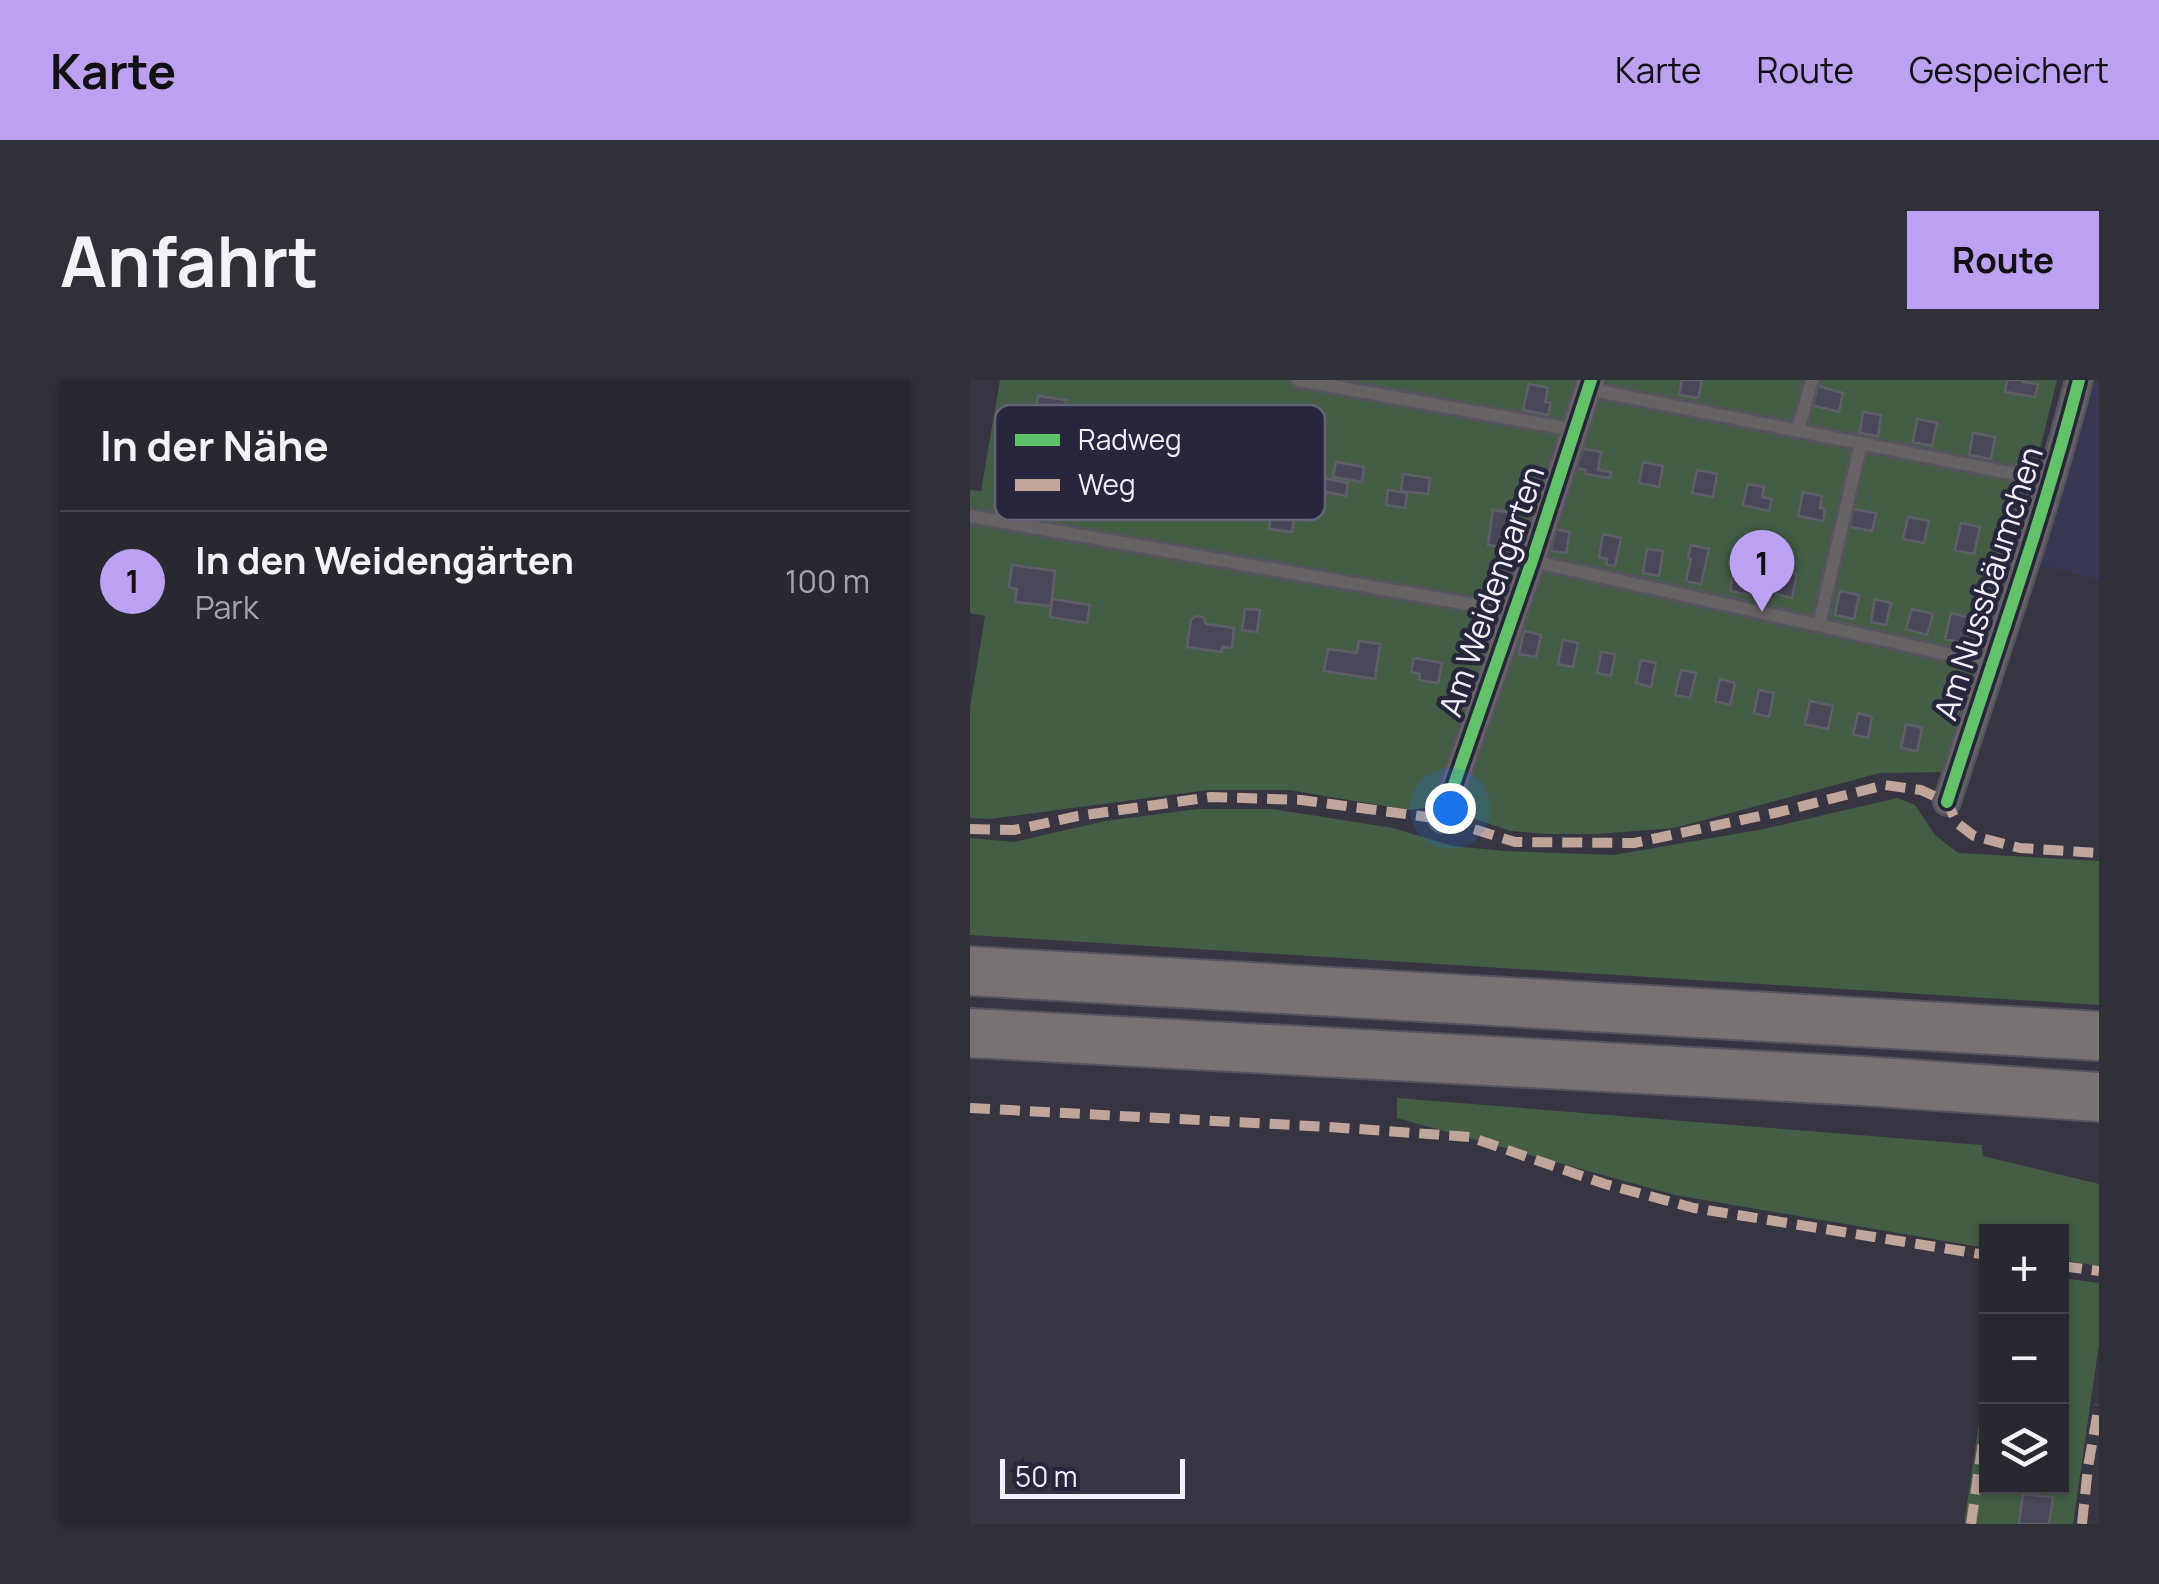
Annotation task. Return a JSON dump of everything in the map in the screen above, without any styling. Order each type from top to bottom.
[{"type":"highway","points":[[970,970],[2099,1036]]},
{"type":"highway","points":[[970,1033],[2099,1097]]},
{"type":"street","name":"Am Nussbäumchen","points":[[1946,802],[2079,380]]},
{"type":"street","name":"Am Weidengarten","points":[[1442,819],[1589,385]]},
{"type":"lane","points":[[1298,380],[1574,430]]},
{"type":"lane","points":[[1798,430],[1812,380]]},
{"type":"lane","points":[[1589,385],[2050,480]]},
{"type":"lane","points":[[1819,625],[1861,443]]},
{"type":"lane","points":[[970,516],[1514,612]]},
{"type":"lane","points":[[1532,562],[1992,664]]},
{"type":"shaded area","points":[[2088,380],[2099,380],[2099,581],[2033,562]]},
{"type":"green space","points":[[1000,380],[1584,380],[1441,791],[1426,808],[1408,810],[1289,790],[1208,790],[990,819],[970,818],[970,708],[985,616],[970,613],[970,490],[981,491],[995,409],[995,520],[1325,520],[1325,405],[996,405]]},
{"type":"green space","points":[[1600,380],[2057,380],[2014,556],[1950,772],[1880,773],[1674,828],[1547,834],[1511,831],[1474,819],[1464,778],[1511,664]]},
{"type":"green space","points":[[1897,798],[1915,805],[1935,835],[1958,853],[2099,861],[2099,1005],[970,935],[970,838],[1014,842],[1105,821],[1198,809],[1272,809],[1393,828],[1453,846],[1614,855],[1764,829]]},
{"type":"green space","points":[[1397,1098],[1982,1145],[1983,1156],[2099,1184],[2099,1266],[2069,1261],[2069,1224],[1979,1224],[1979,1247],[1675,1195],[1397,1118]]},
{"type":"green space","points":[[2069,1279],[2099,1283],[2099,1344],[2073,1524],[1964,1524],[1979,1422],[1979,1494],[2069,1494]]},
{"type":"building","points":[[1682,380],[1702,380],[1698,398],[1679,395]]},
{"type":"building","points":[[2007,380],[2038,384],[2035,397],[2005,392]]},
{"type":"building","points":[[1529,384],[1548,388],[1548,415],[1523,410]]},
{"type":"building","points":[[1817,386],[1843,393],[1839,412],[1812,405]]},
{"type":"building","points":[[1038,396],[1066,400],[1065,405],[1037,405]]},
{"type":"building","points":[[1863,412],[1881,415],[1878,436],[1860,433]]},
{"type":"building","points":[[1917,419],[1937,423],[1932,446],[1913,442]]},
{"type":"building","points":[[1973,433],[1995,437],[1991,459],[1969,455]]},
{"type":"building","points":[[1579,448],[1601,452],[1598,470],[1611,472],[1610,478],[1576,468]]},
{"type":"building","points":[[1336,462],[1364,467],[1362,482],[1333,477]]},
{"type":"building","points":[[1643,462],[1663,466],[1659,487],[1639,483]]},
{"type":"building","points":[[1697,470],[1717,474],[1713,497],[1692,493]]},
{"type":"building","points":[[1403,474],[1430,478],[1428,494],[1401,491]]},
{"type":"building","points":[[1325,478],[1348,483],[1346,496],[1325,492]]},
{"type":"building","points":[[1748,484],[1764,487],[1762,497],[1772,499],[1769,511],[1743,505]]},
{"type":"building","points":[[1388,490],[1407,493],[1405,508],[1386,505]]},
{"type":"building","points":[[1803,492],[1822,496],[1823,521],[1798,516]]},
{"type":"building","points":[[1853,509],[1876,513],[1872,531],[1850,527]]},
{"type":"building","points":[[1493,510],[1514,513],[1509,548],[1488,545]]},
{"type":"building","points":[[1908,517],[1929,521],[1924,543],[1903,539]]},
{"type":"building","points":[[1270,520],[1294,520],[1292,532],[1269,529]]},
{"type":"building","points":[[1961,523],[1980,527],[1974,554],[1955,550]]},
{"type":"building","points":[[1554,529],[1570,532],[1566,553],[1551,551]]},
{"type":"building","points":[[1603,534],[1621,538],[1615,566],[1599,557]]},
{"type":"building","points":[[1691,545],[1709,549],[1701,584],[1686,581]]},
{"type":"building","points":[[1647,549],[1663,551],[1659,576],[1643,573]]},
{"type":"building","points":[[1012,565],[1055,571],[1051,606],[1015,602],[1017,589],[1009,587]]},
{"type":"building","points":[[1734,567],[1754,571],[1750,595],[1730,591]]},
{"type":"building","points":[[1781,570],[1797,574],[1792,598],[1776,594]]},
{"type":"building","points":[[1840,591],[1859,595],[1854,619],[1835,615]]},
{"type":"building","points":[[1052,599],[1090,605],[1087,623],[1050,617]]},
{"type":"building","points":[[1875,599],[1891,603],[1886,625],[1871,622]]},
{"type":"building","points":[[1245,609],[1260,610],[1257,632],[1242,630]]},
{"type":"building","points":[[1912,609],[1933,614],[1927,635],[1906,629]]},
{"type":"building","points":[[1951,613],[1970,618],[1964,643],[1945,639]]},
{"type":"building","points":[[1203,617],[1206,624],[1234,628],[1232,648],[1222,647],[1222,652],[1187,647],[1191,620]]},
{"type":"building","points":[[1524,631],[1541,635],[1536,657],[1519,654]]},
{"type":"building","points":[[1563,640],[1578,643],[1573,667],[1558,664]]},
{"type":"building","points":[[1359,641],[1380,644],[1375,679],[1324,671],[1328,649],[1357,653]]},
{"type":"building","points":[[1601,652],[1615,654],[1611,676],[1597,673]]},
{"type":"building","points":[[1414,658],[1442,663],[1438,683],[1419,680],[1420,674],[1411,672]]},
{"type":"building","points":[[1641,660],[1656,663],[1651,687],[1636,683]]},
{"type":"building","points":[[1681,670],[1696,673],[1690,698],[1675,695]]},
{"type":"building","points":[[1720,679],[1735,683],[1730,705],[1715,701]]},
{"type":"building","points":[[1759,690],[1774,693],[1769,717],[1754,713]]},
{"type":"building","points":[[1810,701],[1833,706],[1828,729],[1805,724]]},
{"type":"building","points":[[1858,713],[1872,717],[1868,738],[1853,734]]},
{"type":"building","points":[[1906,724],[1922,728],[1917,751],[1901,748]]},
{"type":"building","points":[[2023,1494],[2053,1497],[2049,1524],[2019,1524]]},
{"type":"marked path","points":[[970,829],[1014,830],[1078,816],[1211,797],[1301,800],[1442,819],[1515,842],[1634,843],[1885,785],[1921,790],[1947,802],[1957,823],[1974,836],[2020,848],[2099,853]]},
{"type":"marked path","points":[[970,1108],[1470,1137],[1605,1184],[1694,1208],[1979,1254]]},
{"type":"marked path","points":[[2069,1267],[2099,1271]]},
{"type":"marked path","points":[[2082,1524],[2099,1405]]},
{"type":"marked path","points":[[1971,1524],[1979,1469]]},
{"type":"cycle path","points":[[1442,819],[1591,380]]},
{"type":"cycle path","points":[[1947,802],[2033,539],[2079,380]]},
{"type":"place","name":"In den Weidengärten","points":[[1762,612]]}]
